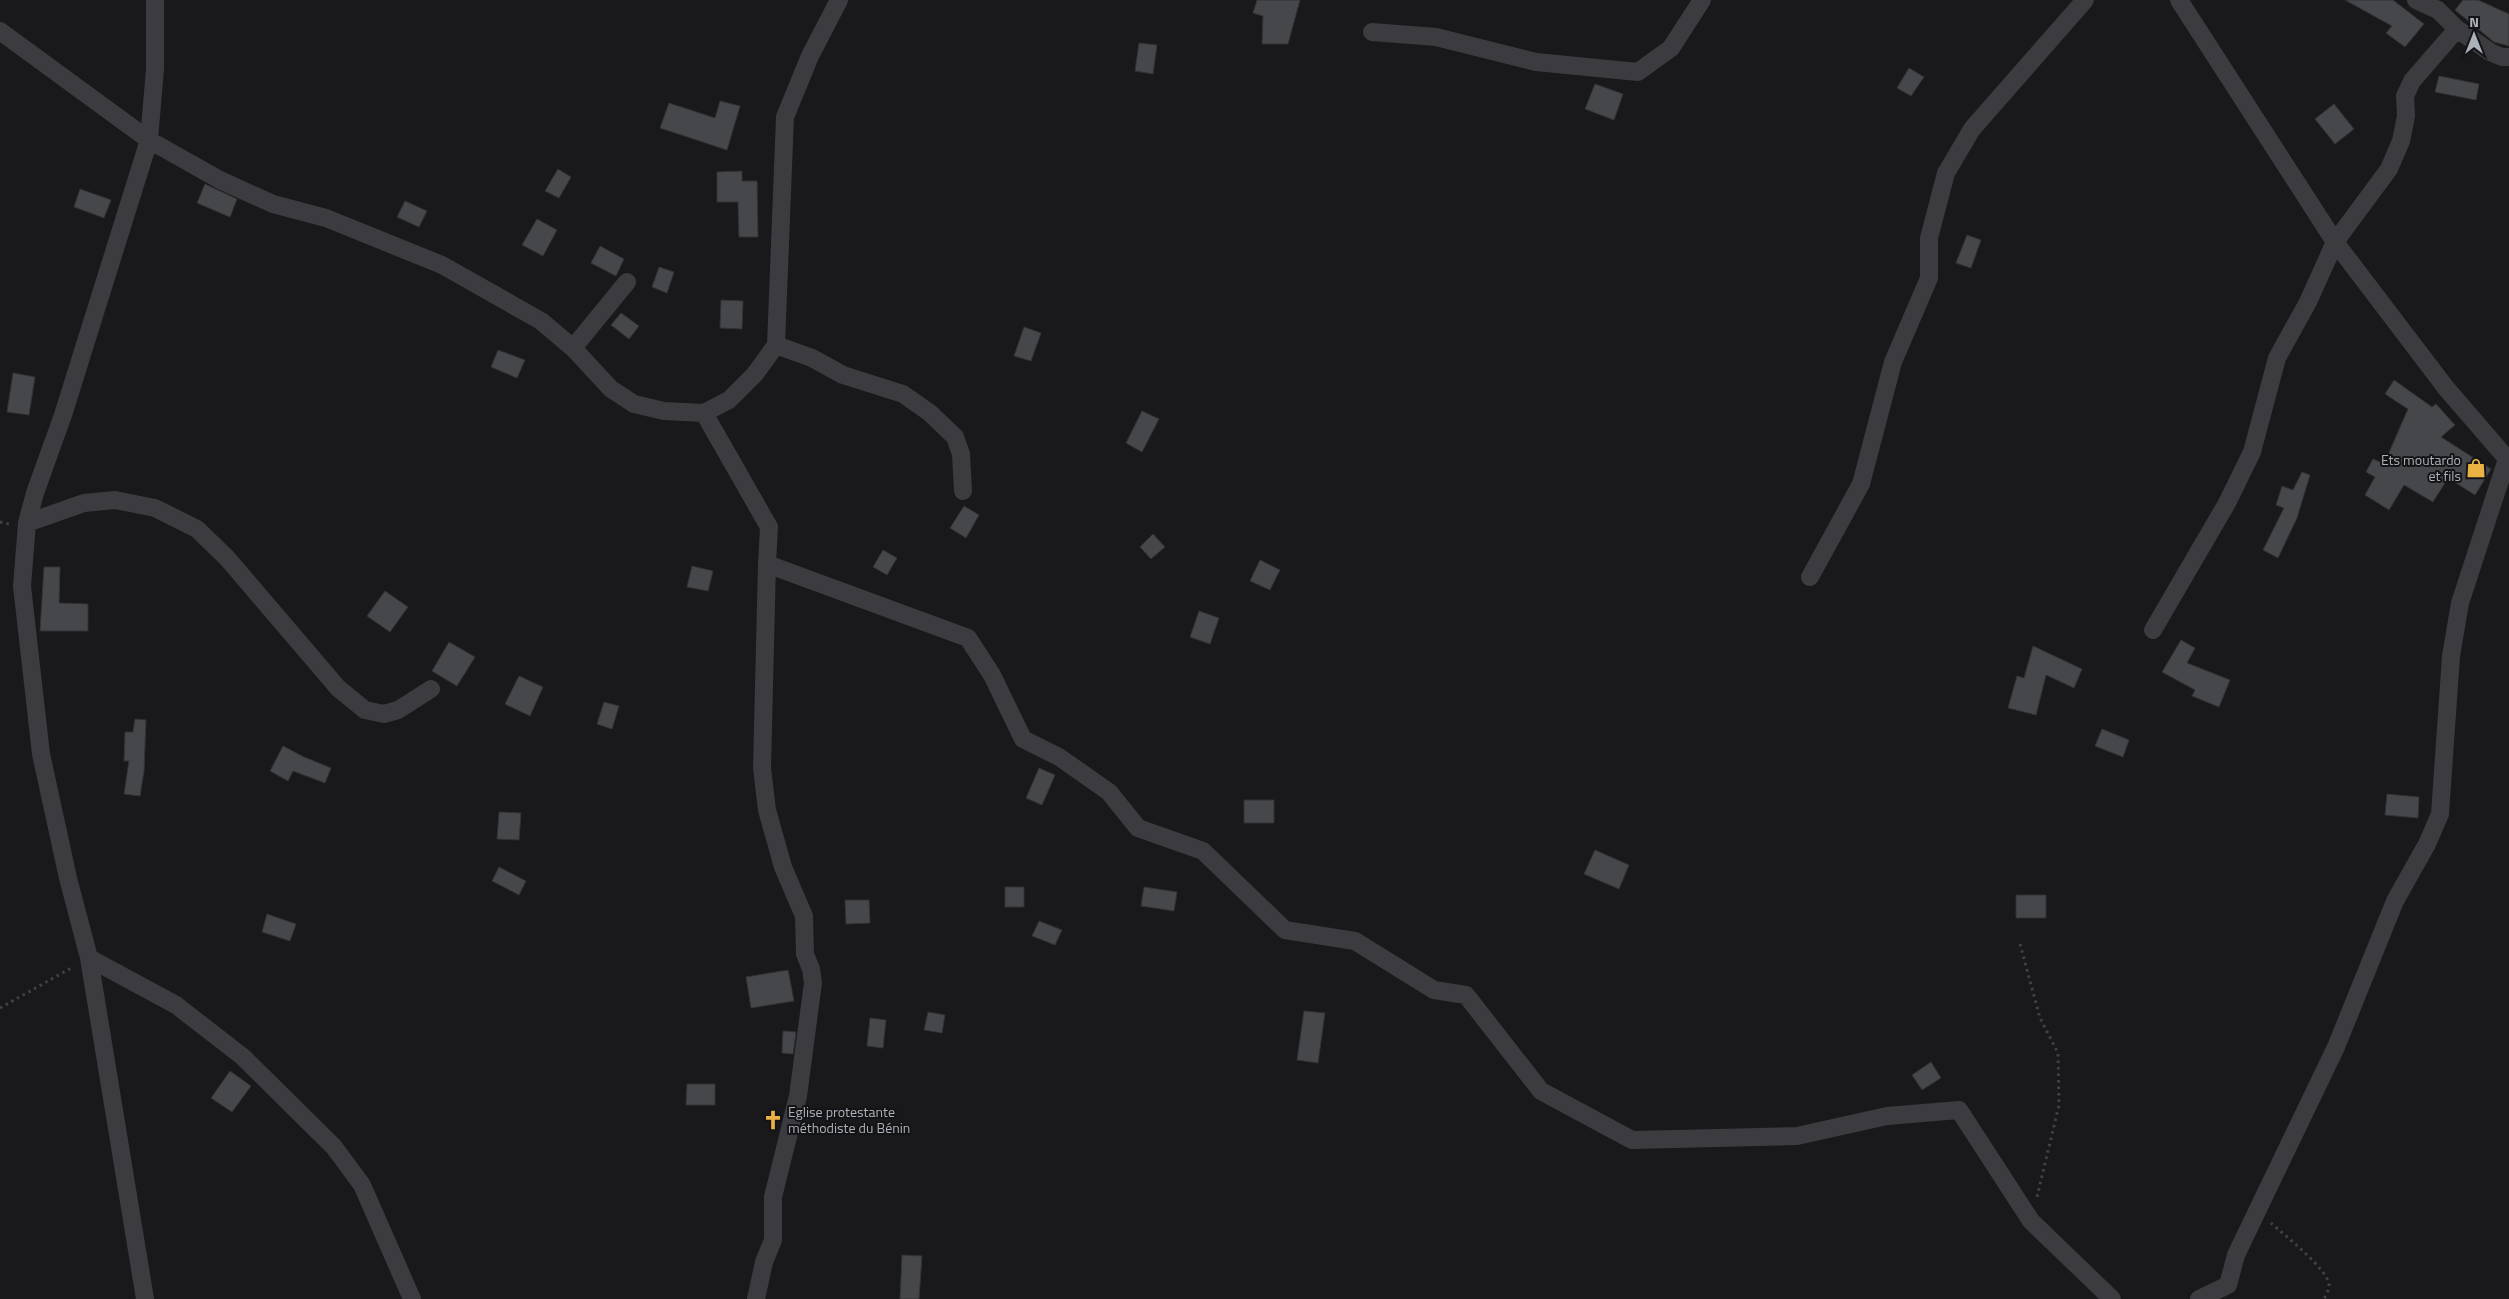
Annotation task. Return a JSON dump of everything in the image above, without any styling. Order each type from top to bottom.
[{"type":"street","points":[[145,1299],[89,958],[68,878],[41,754],[22,586],[27,523],[35,493],[63,415],[149,140],[155,70],[155,0]]},
{"type":"street","points":[[0,32],[149,140],[220,180],[272,204],[326,218],[442,265],[541,320],[573,348],[611,389],[634,404],[664,411],[704,413],[729,400],[754,374],[776,345],[785,117],[810,56],[839,0]]},
{"type":"street","points":[[1372,32],[1436,37],[1536,62],[1638,72],[1671,48],[1702,0]]},
{"type":"street","points":[[1810,577],[1861,484],[1894,362],[1929,278],[1929,238],[1946,173],[1972,129],[2085,0]]},
{"type":"street","points":[[2179,0],[2334,242],[2446,388],[2508,460],[2460,603],[2451,656],[2440,814],[2427,844],[2396,900],[2336,1047],[2236,1254],[2228,1285],[2199,1299]]},
{"type":"street","points":[[2416,0],[2438,10],[2457,29],[2490,52],[2502,57],[2509,57]]},
{"type":"street","points":[[2153,630],[2226,503],[2252,452],[2277,358],[2308,302],[2334,242],[2389,169],[2400,141],[2406,116],[2405,96],[2412,81],[2457,29]]},
{"type":"street","points":[[573,348],[627,282]]},
{"type":"street","points":[[776,345],[812,358],[842,375],[904,394],[930,413],[955,437],[961,454],[963,491]]},
{"type":"street","points":[[704,413],[769,527],[762,768],[767,810],[783,867],[804,916],[805,954],[811,969],[813,984],[798,1096],[774,1197],[774,1240],[764,1262],[756,1299]]},
{"type":"street","points":[[27,523],[84,503],[116,500],[155,508],[197,529],[226,558],[338,688],[365,710],[384,714],[398,710],[431,689]]},
{"type":"street","points":[[767,564],[968,638],[992,675],[1023,739],[1060,757],[1109,792],[1138,828],[1203,851],[1285,930],[1355,941],[1434,990],[1466,995],[1541,1091],[1632,1140],[1797,1136],[1887,1116],[1959,1110],[2031,1221],[2112,1299]]},
{"type":"street","points":[[89,958],[176,1006],[243,1056],[334,1147],[362,1186],[412,1299]]},
{"type":"path","points":[[2020,944],[2040,1018],[2058,1053],[2059,1105],[2031,1221]]},
{"type":"path","points":[[0,1008],[89,958]]},
{"type":"path","points":[[2258,1210],[2315,1263],[2328,1278],[2328,1291],[2324,1299]]},
{"type":"building","points":[[1257,0],[1300,0],[1288,44],[1262,44],[1263,16],[1253,13]]},
{"type":"building","points":[[2345,0],[2393,0],[2424,24],[2405,47],[2386,33],[2392,26]]},
{"type":"building","points":[[2463,0],[2478,0],[2509,14],[2509,46],[2494,42],[2455,10]]},
{"type":"building","points":[[1139,43],[1157,45],[1153,74],[1135,71]]},
{"type":"building","points":[[1909,68],[1924,77],[1911,96],[1897,88]]},
{"type":"building","points":[[2439,76],[2479,84],[2476,100],[2435,92]]},
{"type":"building","points":[[1595,84],[1623,94],[1614,120],[1585,109]]},
{"type":"building","points":[[720,101],[740,106],[727,150],[660,128],[669,103],[715,118]]},
{"type":"building","points":[[2334,104],[2354,129],[2335,144],[2315,119]]},
{"type":"building","points":[[558,169],[571,177],[559,198],[545,191]]},
{"type":"building","points":[[742,171],[742,181],[757,181],[758,237],[739,237],[738,202],[717,202],[717,172]]},
{"type":"building","points":[[205,184],[237,199],[230,217],[197,203]]},
{"type":"building","points":[[80,189],[111,200],[104,218],[74,207]]},
{"type":"building","points":[[405,201],[427,211],[419,227],[397,217]]},
{"type":"building","points":[[537,219],[557,230],[543,256],[522,245]]},
{"type":"building","points":[[1967,235],[1981,240],[1971,268],[1956,263]]},
{"type":"building","points":[[600,246],[624,259],[616,276],[591,263]]},
{"type":"building","points":[[659,267],[674,272],[667,293],[652,287]]},
{"type":"building","points":[[721,300],[743,301],[742,329],[720,328]]},
{"type":"building","points":[[621,313],[639,326],[629,339],[611,325]]},
{"type":"building","points":[[1024,327],[1041,333],[1031,361],[1014,356]]},
{"type":"building","points":[[498,350],[525,360],[517,378],[491,367]]},
{"type":"building","points":[[13,373],[35,377],[29,415],[7,412]]},
{"type":"building","points":[[2394,380],[2432,407],[2436,404],[2455,425],[2441,437],[2491,469],[2475,495],[2448,478],[2433,502],[2404,485],[2389,510],[2365,495],[2375,477],[2366,472],[2373,459],[2384,464],[2408,409],[2385,394]]},
{"type":"building","points":[[1142,411],[1159,419],[1142,452],[1126,443]]},
{"type":"building","points":[[2302,472],[2310,475],[2297,518],[2278,558],[2263,550],[2284,508],[2276,505],[2282,486],[2293,490]]},
{"type":"building","points":[[964,506],[979,515],[966,538],[950,528]]},
{"type":"building","points":[[1153,534],[1165,547],[1151,559],[1140,547]]},
{"type":"building","points":[[883,550],[897,558],[887,575],[873,567]]},
{"type":"building","points":[[1260,560],[1280,570],[1270,590],[1250,581]]},
{"type":"building","points":[[692,566],[713,571],[708,591],[687,587]]},
{"type":"building","points":[[44,567],[60,567],[59,603],[88,604],[88,631],[40,631]]},
{"type":"building","points":[[385,591],[408,607],[390,632],[367,616]]},
{"type":"building","points":[[1199,611],[1219,618],[1210,644],[1190,637]]},
{"type":"building","points":[[2181,640],[2195,648],[2187,663],[2230,680],[2219,707],[2192,696],[2195,690],[2162,672]]},
{"type":"building","points":[[449,642],[475,657],[457,686],[432,671]]},
{"type":"building","points":[[2033,646],[2082,669],[2074,688],[2046,675],[2036,715],[2008,708],[2017,676],[2024,678]]},
{"type":"building","points":[[519,676],[543,687],[530,716],[505,704]]},
{"type":"building","points":[[604,702],[619,706],[612,729],[597,724]]},
{"type":"building","points":[[135,719],[146,720],[144,771],[140,796],[124,794],[129,761],[124,761],[125,732],[133,732]]},
{"type":"building","points":[[2102,729],[2129,740],[2123,757],[2095,746]]},
{"type":"building","points":[[283,746],[331,768],[325,783],[293,771],[288,781],[270,771]]},
{"type":"building","points":[[1039,768],[1055,775],[1042,805],[1026,798]]},
{"type":"building","points":[[2387,794],[2419,797],[2418,818],[2385,815]]},
{"type":"building","points":[[1244,800],[1274,800],[1274,823],[1244,823]]},
{"type":"building","points":[[499,812],[521,813],[519,840],[497,839]]},
{"type":"building","points":[[1595,850],[1629,865],[1619,889],[1584,874]]},
{"type":"building","points":[[499,867],[526,881],[519,895],[492,881]]},
{"type":"building","points":[[1005,887],[1024,887],[1024,907],[1005,907]]},
{"type":"building","points":[[1144,887],[1177,892],[1174,911],[1141,906]]},
{"type":"building","points":[[2016,895],[2046,895],[2046,918],[2016,918]]},
{"type":"building","points":[[845,900],[869,900],[870,923],[846,924]]},
{"type":"building","points":[[267,914],[296,924],[290,941],[262,932]]},
{"type":"building","points":[[1039,921],[1062,930],[1055,945],[1032,936]]},
{"type":"building","points":[[788,970],[794,1001],[751,1008],[746,977]]},
{"type":"building","points":[[1304,1011],[1325,1013],[1318,1063],[1297,1060]]},
{"type":"building","points":[[928,1012],[945,1015],[942,1033],[924,1030]]},
{"type":"building","points":[[870,1018],[886,1020],[883,1048],[867,1046]]},
{"type":"building","points":[[783,1031],[796,1032],[793,1054],[782,1053]]},
{"type":"building","points":[[1931,1062],[1941,1078],[1922,1090],[1912,1075]]},
{"type":"building","points":[[230,1071],[251,1086],[232,1112],[211,1098]]},
{"type":"building","points":[[687,1084],[715,1084],[715,1105],[686,1105]]},
{"type":"building","points":[[902,1255],[922,1256],[919,1299],[900,1299]]},
{"type":"place","name":"Ets moutardo et fils","points":[[2476,468]]},
{"type":"place","name":"Eglise protestante méthodiste du Bénin","points":[[773,1120]]}]
